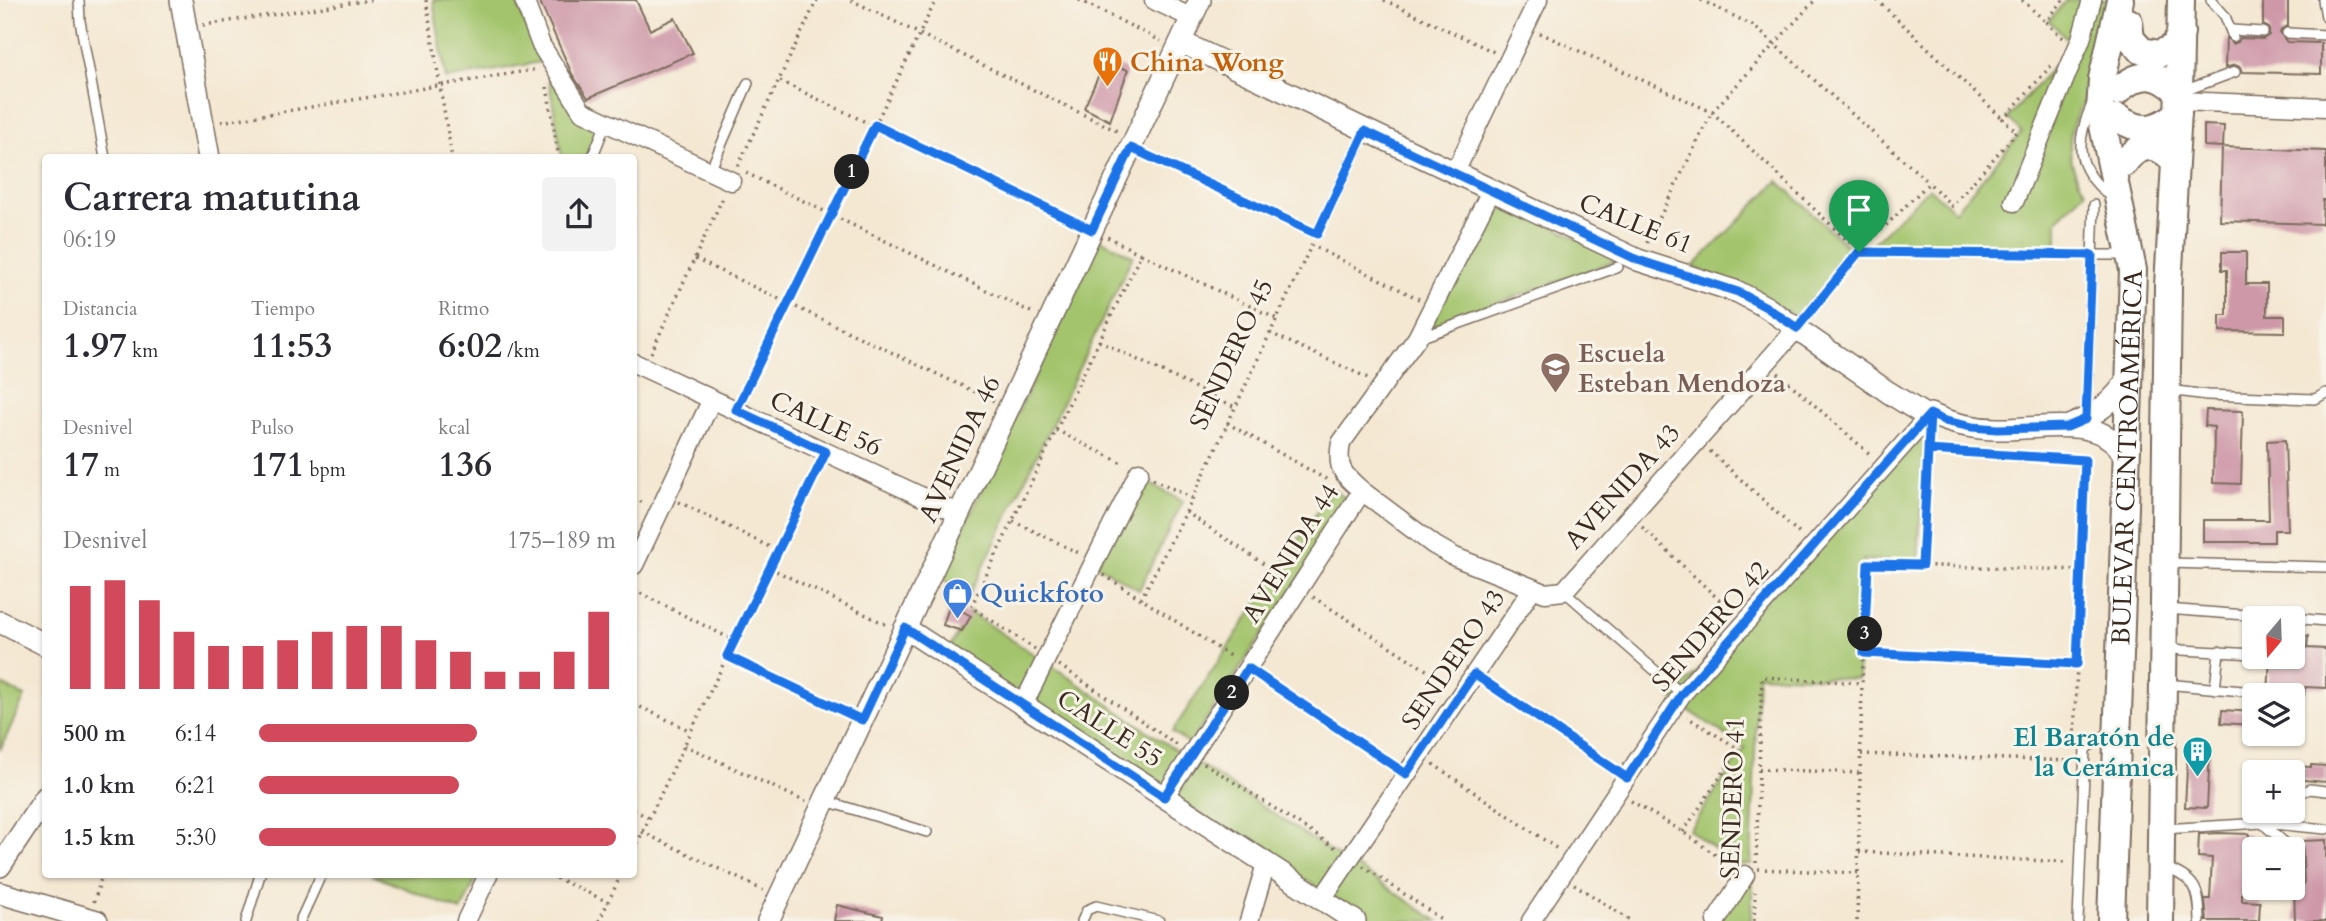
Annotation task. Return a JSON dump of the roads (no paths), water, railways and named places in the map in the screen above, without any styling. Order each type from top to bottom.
[{"type":"main road","name":"BULEVAR CENTROAMÉRICA","points":[[2160,921],[2168,286],[2179,102],[2180,0]]},
{"type":"main road","points":[[2127,7],[2131,39],[2142,51],[2159,54],[2174,47],[2181,32]]},
{"type":"main road","points":[[2127,7],[2112,96],[2137,232],[2132,263]]},
{"type":"main road","points":[[2141,77],[2156,77],[2169,82],[2179,102],[2168,122],[2155,128],[2142,129],[2129,125],[2112,96],[2128,82],[2141,77]]},
{"type":"main road","name":"BULEVAR CENTROAMÉRICA","points":[[2111,921],[2132,263],[2100,111],[2112,96]]},
{"type":"main road","points":[[2124,163],[2132,153],[2143,148],[2167,152],[2175,162]]},
{"type":"street","points":[[181,0],[208,154]]},
{"type":"street","points":[[524,0],[549,67],[582,111],[709,171],[734,175]]},
{"type":"street","points":[[1154,0],[1196,9]]},
{"type":"street","points":[[1454,174],[1538,0]]},
{"type":"street","points":[[2014,202],[2081,39],[2092,0]]},
{"type":"street","name":"AVENIDA 46","points":[[768,921],[1196,9]]},
{"type":"street","name":"CALLE 61","points":[[1179,46],[1638,260],[1738,292],[1766,307],[1888,392],[1929,416],[1972,427],[1997,429],[2076,423],[2103,435],[2118,446],[2126,460]]},
{"type":"street","points":[[2179,102],[2326,107]]},
{"type":"street","name":"AVENIDA 44","points":[[1164,797],[1360,494],[1344,475],[1338,459],[1342,443],[1417,338],[1491,191]]},
{"type":"street","name":"AVENIDA 43","points":[[1564,591],[1797,328]]},
{"type":"street","name":"CALLE 56","points":[[637,364],[959,514]]},
{"type":"street","points":[[2076,423],[2104,408],[2119,394],[2130,376]]},
{"type":"street","points":[[637,559],[712,399]]},
{"type":"street","name":"SENDERO 42","points":[[1531,921],[1678,701],[1929,416]]},
{"type":"street","points":[[1023,705],[1139,472]]},
{"type":"street","points":[[1360,494],[1434,545],[1455,556],[1545,593],[1564,591]]},
{"type":"street","name":"SENDERO 43","points":[[1322,899],[1533,588]]},
{"type":"street","points":[[0,622],[42,643]]},
{"type":"street","name":"CALLE 55","points":[[904,631],[1023,705],[1354,921]]},
{"type":"street","points":[[0,866],[42,803]]},
{"type":"street","points":[[1249,921],[1266,864]]},
{"type":"street","name":"SENDERO 41","points":[[1716,921],[1752,875]]},
{"type":"street","points":[[466,921],[487,878]]},
{"type":"street","points":[[0,893],[93,920]]},
{"type":"lane","points":[[79,0],[80,21],[104,154]]},
{"type":"lane","points":[[2211,0],[2225,16],[2232,34],[2263,32]]},
{"type":"lane","points":[[2323,0],[2326,17]]},
{"type":"lane","points":[[2287,33],[2326,35]]},
{"type":"lane","points":[[2179,102],[2235,72]]},
{"type":"lane","points":[[709,171],[748,83]]},
{"type":"lane","points":[[594,154],[606,123]]},
{"type":"lane","points":[[1317,234],[1365,131]]},
{"type":"lane","points":[[2076,423],[2092,255],[2094,205]]},
{"type":"lane","points":[[1797,328],[1859,252]]},
{"type":"lane","points":[[2092,255],[2132,263]]},
{"type":"lane","points":[[1417,338],[1618,267]]},
{"type":"lane","points":[[2167,390],[2207,396],[2315,399],[2326,393]]},
{"type":"lane","points":[[2165,563],[2326,567]]},
{"type":"lane","points":[[1564,591],[1678,701]]},
{"type":"lane","points":[[2165,608],[2242,614]]},
{"type":"lane","points":[[2305,619],[2326,621]]},
{"type":"lane","points":[[2164,647],[2242,653]]},
{"type":"lane","points":[[2215,689],[2219,652]]},
{"type":"lane","points":[[2164,684],[2242,691]]},
{"type":"lane","points":[[2078,921],[2085,749],[2117,727]]},
{"type":"lane","points":[[2305,791],[2326,791]]},
{"type":"lane","points":[[822,805],[927,832]]},
{"type":"lane","points":[[2161,830],[2262,823],[2326,829]]},
{"type":"lane","points":[[2262,823],[2278,837]]},
{"type":"lane","points":[[2161,866],[2186,877],[2199,896],[2200,921]]},
{"type":"lane","points":[[246,921],[259,878]]},
{"type":"lane","points":[[300,921],[320,878]]},
{"type":"lane","points":[[1082,921],[1087,910],[1096,906],[1158,921]]},
{"type":"place","name":"China Wong","points":[[1107,89]]},
{"type":"place","name":"Escuela Esteban Mendoza","points":[[1555,395]]},
{"type":"place","name":"Quickfoto","points":[[957,620]]},
{"type":"place","name":"El Baratón de la Cerámica","points":[[2198,779]]}]
